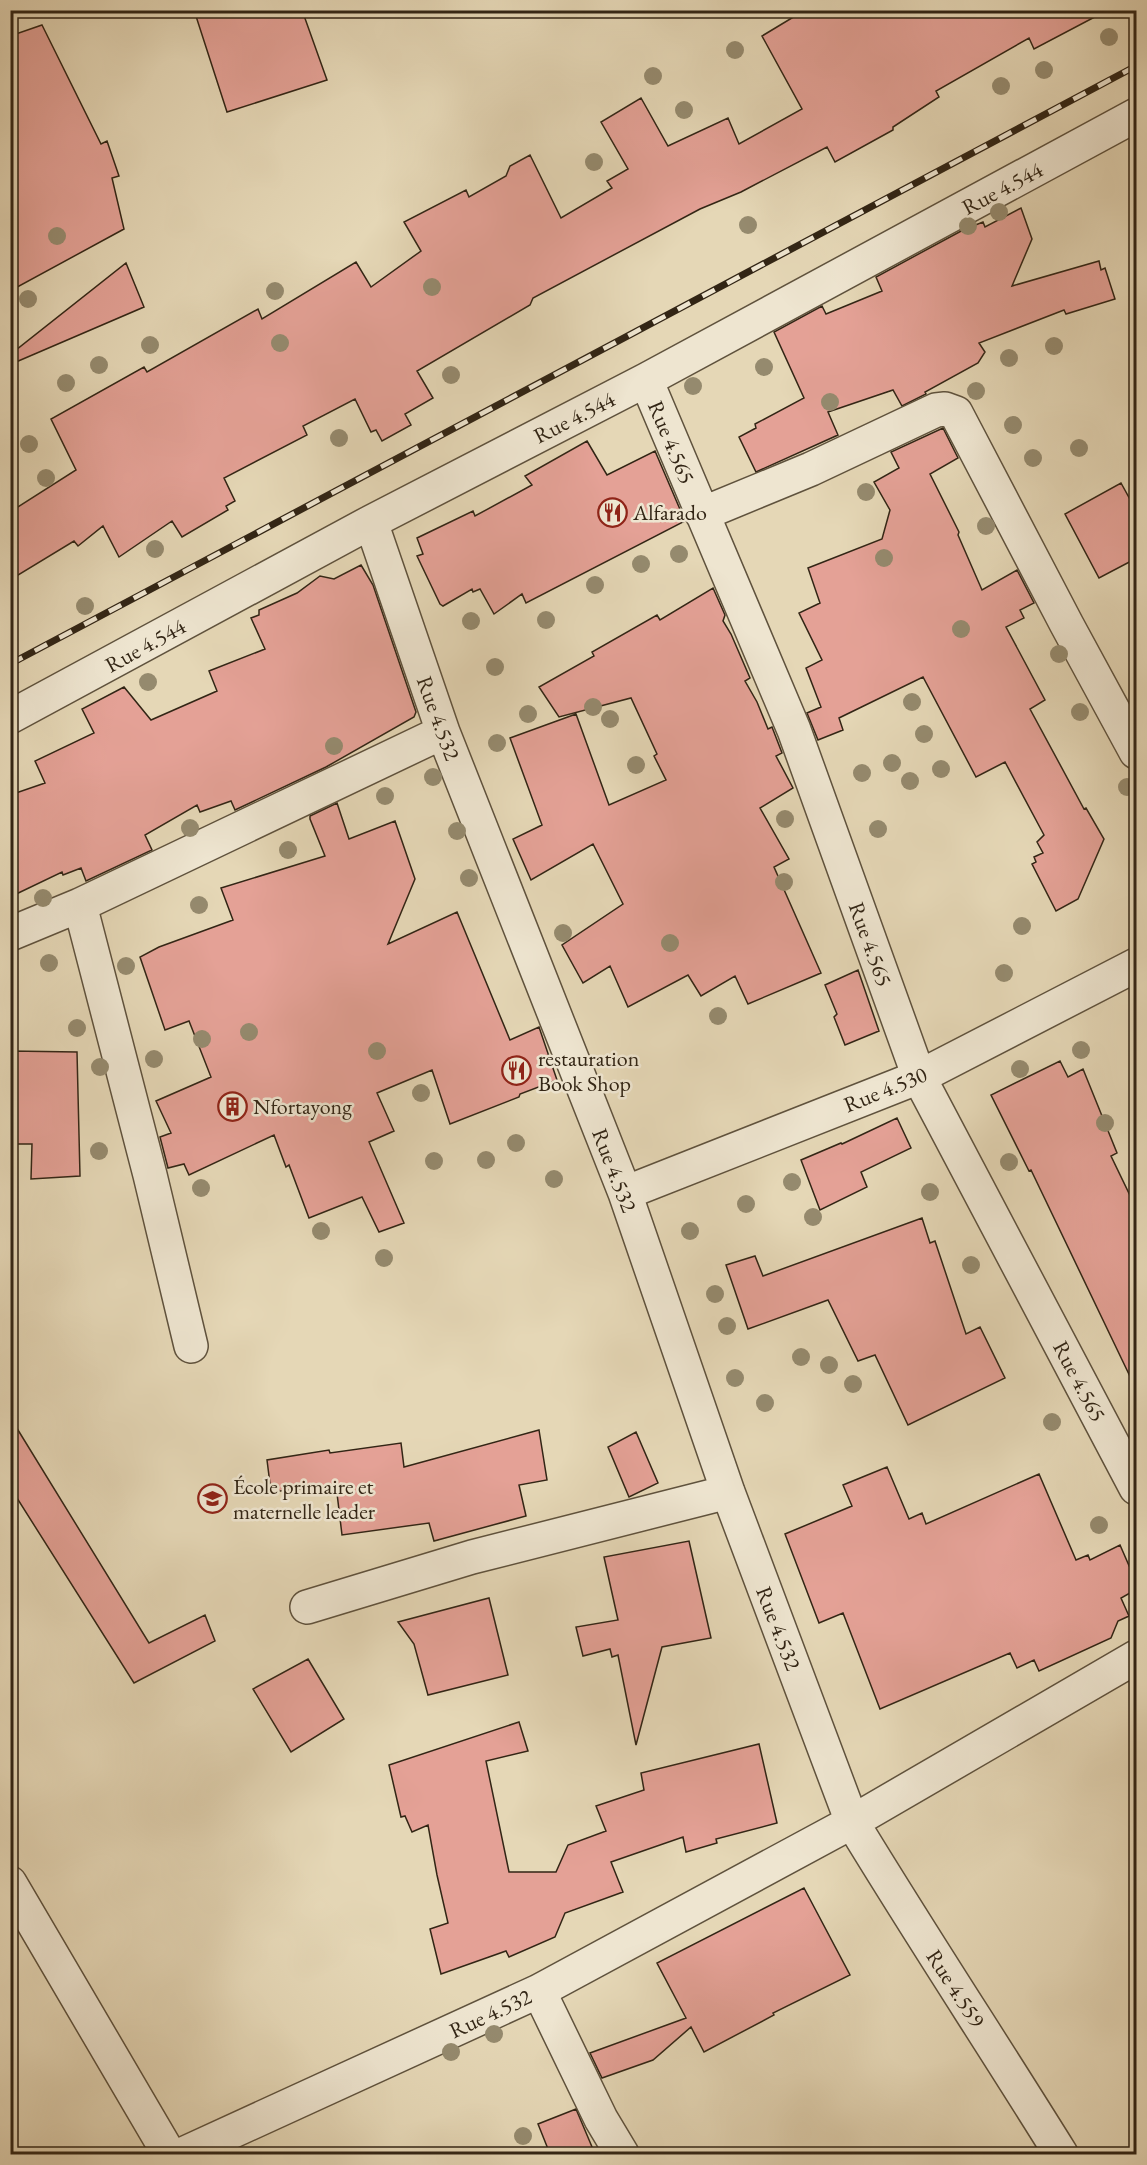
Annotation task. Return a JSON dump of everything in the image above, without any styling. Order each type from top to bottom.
[{"type":"street","name":"Rue 4.544","points":[[10,717],[371,522],[646,380],[1137,115]]},
{"type":"street","name":"Rue 4.565","points":[[646,380],[794,730],[919,1077],[1137,1488]]},
{"type":"street","points":[[702,514],[811,469],[936,410],[945,409],[956,413],[1067,625],[1137,752]]},
{"type":"street","name":"Rue 4.532","points":[[371,522],[443,732],[625,1193],[728,1492],[852,1822]]},
{"type":"street","points":[[10,934],[80,905],[443,732]]},
{"type":"street","points":[[80,905],[150,1174],[191,1346]]},
{"type":"street","name":"Rue 4.530","points":[[625,1193],[919,1077],[1137,966]]},
{"type":"street","points":[[308,1607],[472,1557],[728,1492]]},
{"type":"street","name":"Rue 4.532","points":[[183,2154],[539,1991],[852,1822],[1137,1657]]},
{"type":"street","name":"Rue 4.559","points":[[852,1822],[1061,2154]]},
{"type":"street","points":[[10,1884],[169,2154]]},
{"type":"street","points":[[539,1991],[601,2119],[622,2154]]},
{"type":"building","points":[[194,10],[302,10],[327,80],[227,112]]},
{"type":"building","points":[[805,10],[1108,10],[1034,49],[1029,38],[936,91],[939,97],[893,127],[893,130],[835,162],[827,147],[741,192],[700,209],[533,298],[530,305],[417,371],[433,398],[405,414],[411,425],[382,441],[376,430],[371,432],[355,399],[303,426],[307,435],[224,478],[235,501],[226,506],[228,510],[182,537],[172,521],[119,557],[103,526],[78,546],[74,541],[10,580],[10,512],[76,470],[51,419],[144,367],[147,372],[258,309],[262,319],[356,262],[371,287],[421,251],[404,222],[466,190],[469,197],[506,176],[510,166],[530,155],[561,218],[612,188],[607,181],[628,169],[601,122],[641,98],[668,146],[728,118],[739,144],[802,109],[762,36]]},
{"type":"building","points":[[42,25],[101,144],[107,141],[119,176],[112,178],[124,229],[10,291],[10,36]]},
{"type":"building","points":[[1021,208],[1032,239],[1012,286],[1099,261],[1101,270],[1105,268],[1115,299],[1066,314],[1064,310],[979,343],[985,352],[978,363],[902,406],[893,390],[828,412],[838,435],[756,472],[739,437],[756,428],[755,424],[804,398],[774,332],[822,306],[826,314],[882,291],[876,277],[963,230],[983,222],[985,227]]},
{"type":"building","points":[[126,263],[144,307],[16,362],[11,354]]},
{"type":"building","points":[[943,428],[958,458],[930,474],[959,532],[958,535],[982,590],[1017,570],[1034,603],[1020,610],[1024,618],[1006,627],[1045,700],[1030,709],[1084,809],[1086,808],[1104,839],[1078,899],[1056,911],[1032,864],[1036,862],[1034,857],[1043,853],[1037,842],[1044,835],[1005,762],[976,777],[923,677],[839,718],[843,730],[818,740],[807,713],[821,707],[806,668],[822,660],[799,613],[820,603],[808,568],[882,539],[890,510],[874,482],[899,468],[891,452]]},
{"type":"building","points":[[587,441],[607,475],[655,451],[685,521],[526,603],[522,594],[494,614],[480,589],[473,592],[472,589],[443,606],[440,604],[417,556],[423,554],[417,538],[473,511],[475,516],[532,485],[525,476]]},
{"type":"building","points":[[1121,483],[1137,512],[1137,558],[1099,578],[1065,514]]},
{"type":"building","points":[[361,565],[373,585],[416,712],[414,717],[326,767],[235,810],[231,801],[200,812],[197,805],[145,835],[152,850],[86,881],[81,868],[63,875],[62,872],[10,897],[10,795],[45,783],[35,761],[94,733],[82,709],[124,687],[151,720],[217,691],[209,671],[265,649],[251,618],[259,615],[259,610],[297,593],[320,576],[334,579]]},
{"type":"building","points":[[713,588],[725,615],[723,621],[750,678],[745,681],[768,729],[772,727],[782,753],[776,756],[793,788],[760,808],[789,859],[774,867],[821,973],[748,1004],[735,976],[701,996],[688,975],[628,1007],[610,966],[583,983],[562,945],[623,904],[593,844],[531,880],[513,839],[542,825],[510,738],[576,714],[609,805],[666,780],[654,756],[657,754],[631,698],[559,717],[539,687],[594,656],[592,652],[657,615],[660,620]]},
{"type":"building","points":[[337,803],[349,839],[395,821],[415,879],[388,944],[457,912],[510,1040],[539,1027],[557,1080],[450,1124],[432,1070],[377,1093],[394,1131],[369,1142],[404,1223],[379,1232],[362,1197],[309,1218],[289,1165],[286,1167],[274,1135],[189,1175],[184,1164],[168,1168],[160,1137],[171,1133],[156,1101],[211,1077],[189,1021],[165,1030],[140,957],[159,947],[233,920],[221,888],[325,856],[310,816]]},
{"type":"building","points":[[858,970],[879,1031],[845,1045],[834,1017],[837,1014],[825,985]]},
{"type":"building","points":[[10,1051],[77,1052],[80,1176],[31,1179],[32,1144],[10,1144]]},
{"type":"building","points":[[1060,1061],[1068,1077],[1083,1069],[1117,1153],[1111,1156],[1137,1210],[1137,1391],[1031,1170],[1029,1171],[991,1095]]},
{"type":"building","points":[[897,1118],[911,1148],[861,1172],[867,1187],[820,1210],[801,1160]]},
{"type":"building","points":[[922,1218],[930,1243],[935,1241],[966,1334],[980,1327],[1005,1378],[908,1425],[875,1355],[858,1361],[828,1300],[748,1329],[726,1265],[755,1256],[763,1276]]},
{"type":"building","points":[[10,1417],[149,1643],[205,1615],[215,1641],[134,1683],[10,1487]]},
{"type":"building","points":[[539,1430],[547,1480],[519,1485],[526,1516],[434,1541],[429,1523],[342,1535],[336,1485],[271,1492],[267,1460],[329,1450],[330,1453],[401,1443],[404,1467]]},
{"type":"building","points":[[636,1432],[658,1483],[629,1497],[608,1447]]},
{"type":"building","points":[[887,1467],[909,1519],[922,1513],[926,1524],[1039,1474],[1076,1560],[1088,1555],[1090,1560],[1120,1545],[1137,1584],[1137,1589],[1121,1598],[1129,1616],[1118,1621],[1111,1638],[1039,1671],[1034,1660],[1017,1668],[1010,1653],[880,1709],[843,1613],[819,1623],[785,1534],[852,1506],[843,1485]]},
{"type":"building","points":[[689,1541],[711,1638],[662,1647],[636,1745],[618,1655],[612,1657],[610,1649],[583,1656],[576,1627],[618,1620],[604,1557]]},
{"type":"building","points":[[489,1598],[508,1675],[428,1695],[414,1644],[398,1622]]},
{"type":"building","points":[[308,1659],[344,1719],[291,1752],[253,1689]]},
{"type":"building","points":[[519,1722],[528,1751],[486,1761],[509,1872],[556,1872],[568,1845],[606,1831],[596,1806],[644,1790],[641,1773],[759,1744],[777,1823],[716,1839],[717,1843],[686,1852],[683,1837],[611,1862],[623,1892],[565,1913],[555,1937],[509,1957],[506,1951],[441,1974],[430,1929],[448,1923],[428,1825],[412,1832],[405,1816],[401,1817],[389,1765]]},
{"type":"building","points":[[804,1888],[850,1975],[773,2013],[774,2015],[704,2052],[691,2027],[653,2060],[602,2078],[590,2053],[686,2018],[657,1963]]},
{"type":"building","points":[[576,2109],[595,2154],[550,2154],[538,2124]]},
{"type":"railway","points":[[10,664],[1136,66]]},
{"type":"place","name":"Alfarado","points":[[612,512]]},
{"type":"place","name":"restauration Book Shop","points":[[517,1071]]},
{"type":"place","name":"Nfortayong","points":[[232,1106]]},
{"type":"place","name":"École primaire et maternelle leader","points":[[212,1499]]}]
